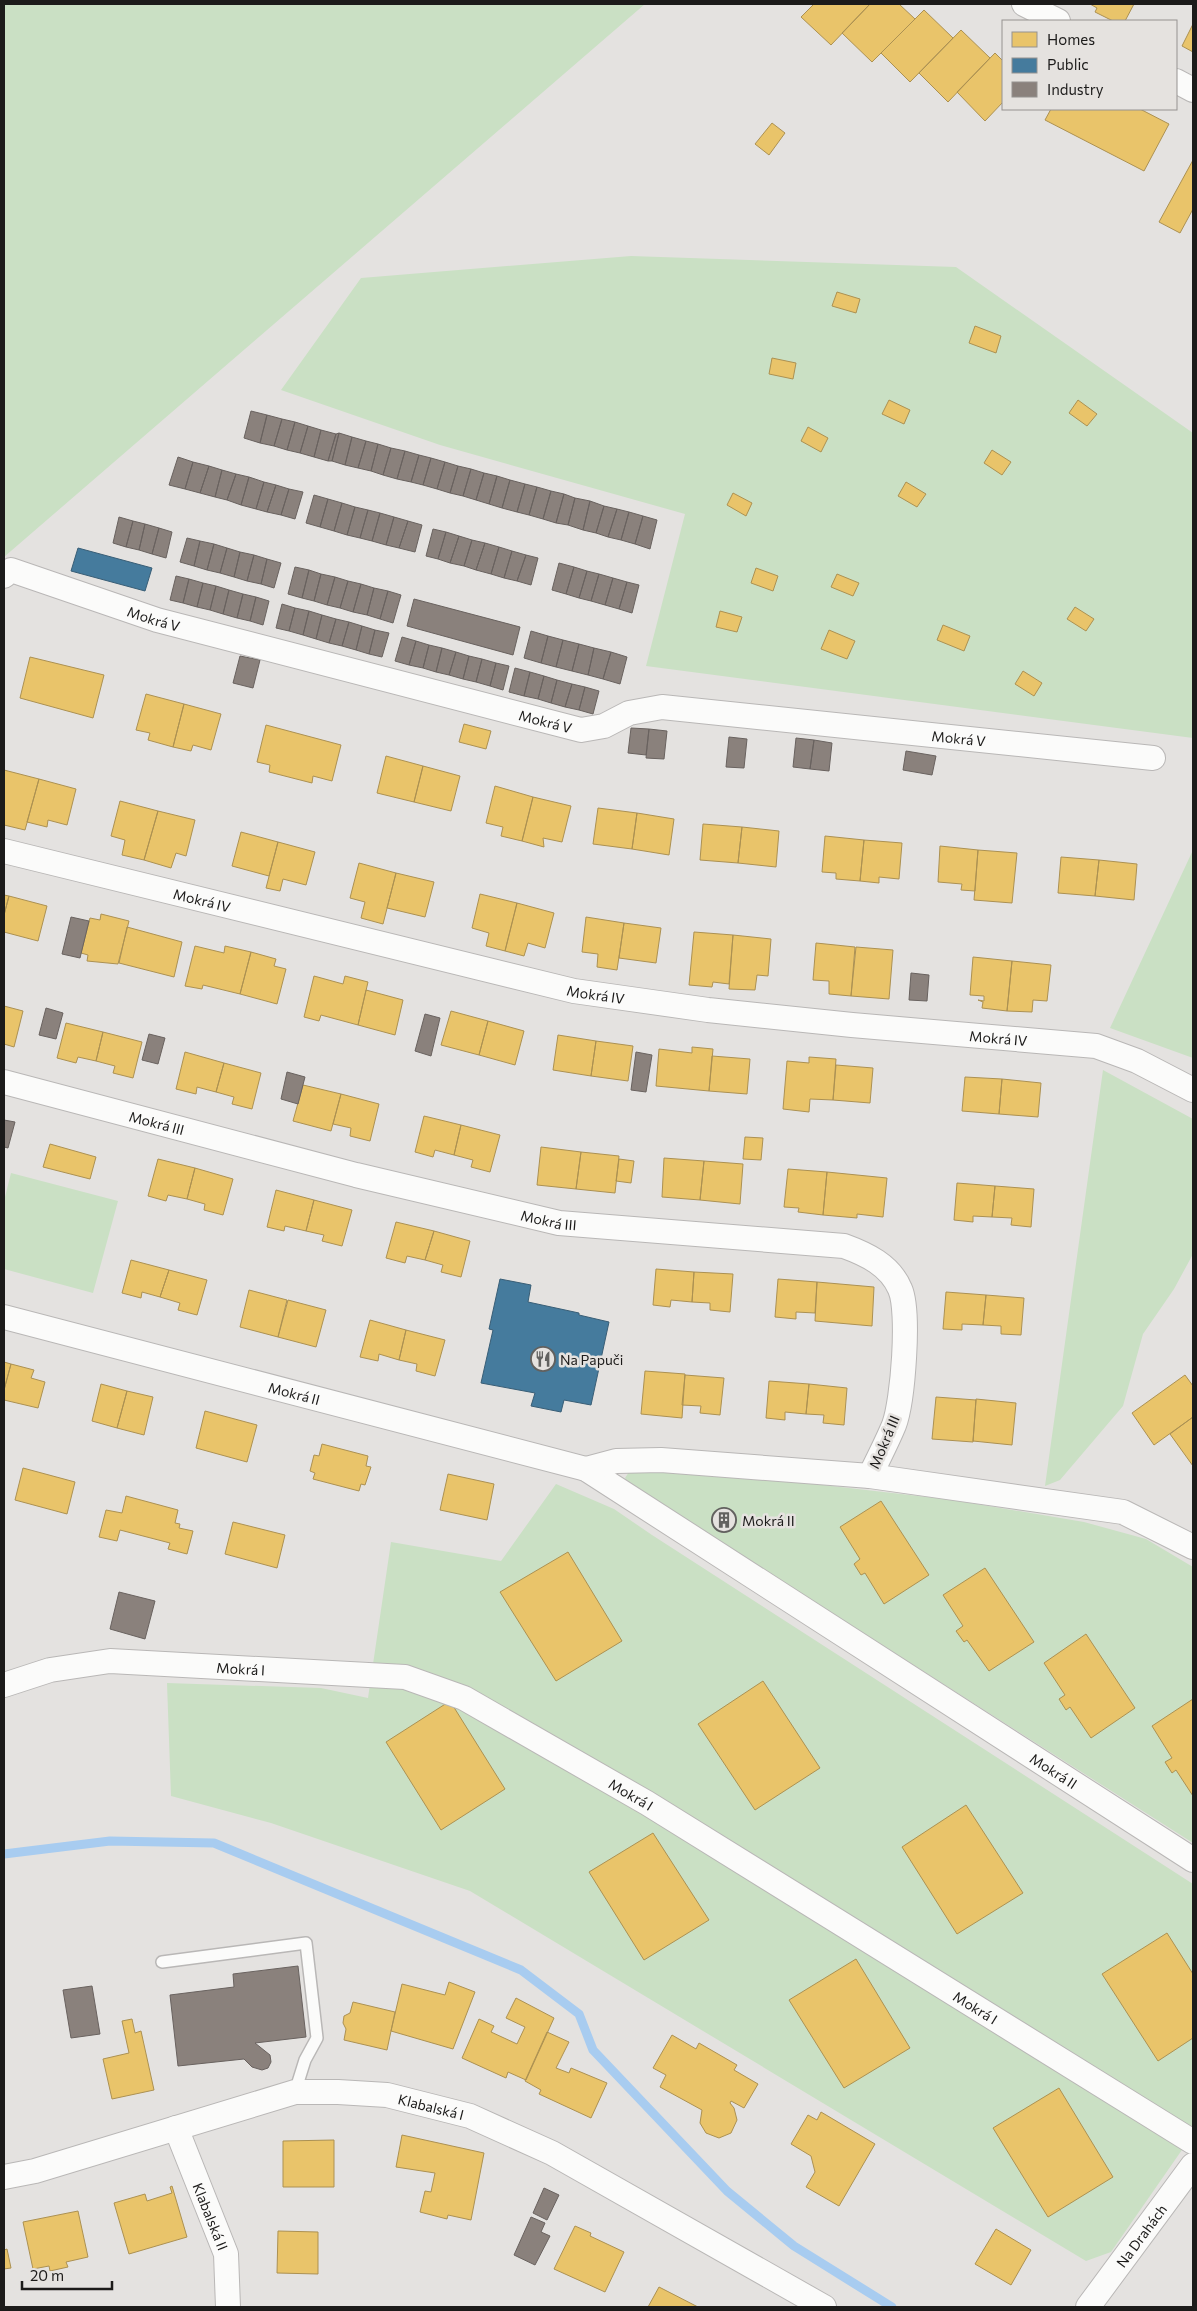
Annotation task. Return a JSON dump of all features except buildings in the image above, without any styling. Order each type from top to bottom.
[{"type":"street","points":[[1024,4],[1056,20]]},
{"type":"street","points":[[1177,82],[1193,90]]},
{"type":"street","name":"Mokrá V","points":[[7,573],[157,620],[581,730],[604,726],[629,713],[662,707],[1153,758]]},
{"type":"street","name":"Mokrá IV","points":[[4,851],[574,991],[708,1010],[1096,1046],[1137,1060],[1193,1090]]},
{"type":"street","name":"Mokrá III","points":[[4,1082],[356,1175],[559,1222],[844,1246],[862,1253],[877,1261],[892,1276],[900,1288],[904,1302],[904,1355],[895,1423],[870,1476]]},
{"type":"street","name":"Mokrá II","points":[[4,1317],[586,1469],[1193,1860]]},
{"type":"street","name":"Mokrá II","points":[[586,1469],[616,1461],[660,1460],[870,1476],[1123,1512],[1193,1546]]},
{"type":"street","name":"Mokrá I","points":[[4,1685],[50,1670],[110,1660],[405,1677],[464,1698],[648,1803],[1193,2142]]},
{"type":"street","name":"Klabalská I","points":[[4,2177],[35,2172],[294,2092],[387,2095],[470,2116],[552,2153],[824,2307]]},
{"type":"street","name":"Klabalská II","points":[[176,2128],[226,2254],[228,2307]]},
{"type":"street","name":"Na Drahách","points":[[1088,2307],[1193,2166]]},
{"type":"lane","points":[[162,1962],[306,1943],[317,2038],[305,2060],[294,2092]]},
{"type":"green space","points":[[4,4],[645,4],[4,557]]},
{"type":"green space","points":[[631,256],[956,267],[1193,433],[1193,738],[646,666],[685,514],[440,445],[281,390],[361,278]]},
{"type":"green space","points":[[1193,850],[1193,1058],[1110,1028]]},
{"type":"green space","points":[[1103,1070],[1193,1119],[1193,1254],[1174,1289],[1143,1334],[1123,1406],[1060,1480],[1045,1486]]},
{"type":"green space","points":[[11,1173],[118,1201],[93,1293],[4,1269],[4,1201]]},
{"type":"green space","points":[[631,1469],[726,1474],[953,1500],[1084,1522],[1146,1539],[1193,1567],[1193,1843],[628,1483],[625,1478]]},
{"type":"green space","points":[[556,1484],[614,1509],[1193,1884],[1193,2134],[1111,2252],[1086,2261],[470,1891],[271,1823],[171,1796],[167,1683],[321,1688],[368,1698],[391,1542],[501,1561]]},
{"type":"waterway","points":[[4,1854],[110,1841],[214,1843],[521,1970],[579,2014],[593,2050],[727,2191],[794,2246],[892,2307]]},
{"type":"place","name":"Na Papuči","points":[[543,1359]]},
{"type":"place","name":"Mokrá II","points":[[724,1520]]}]
